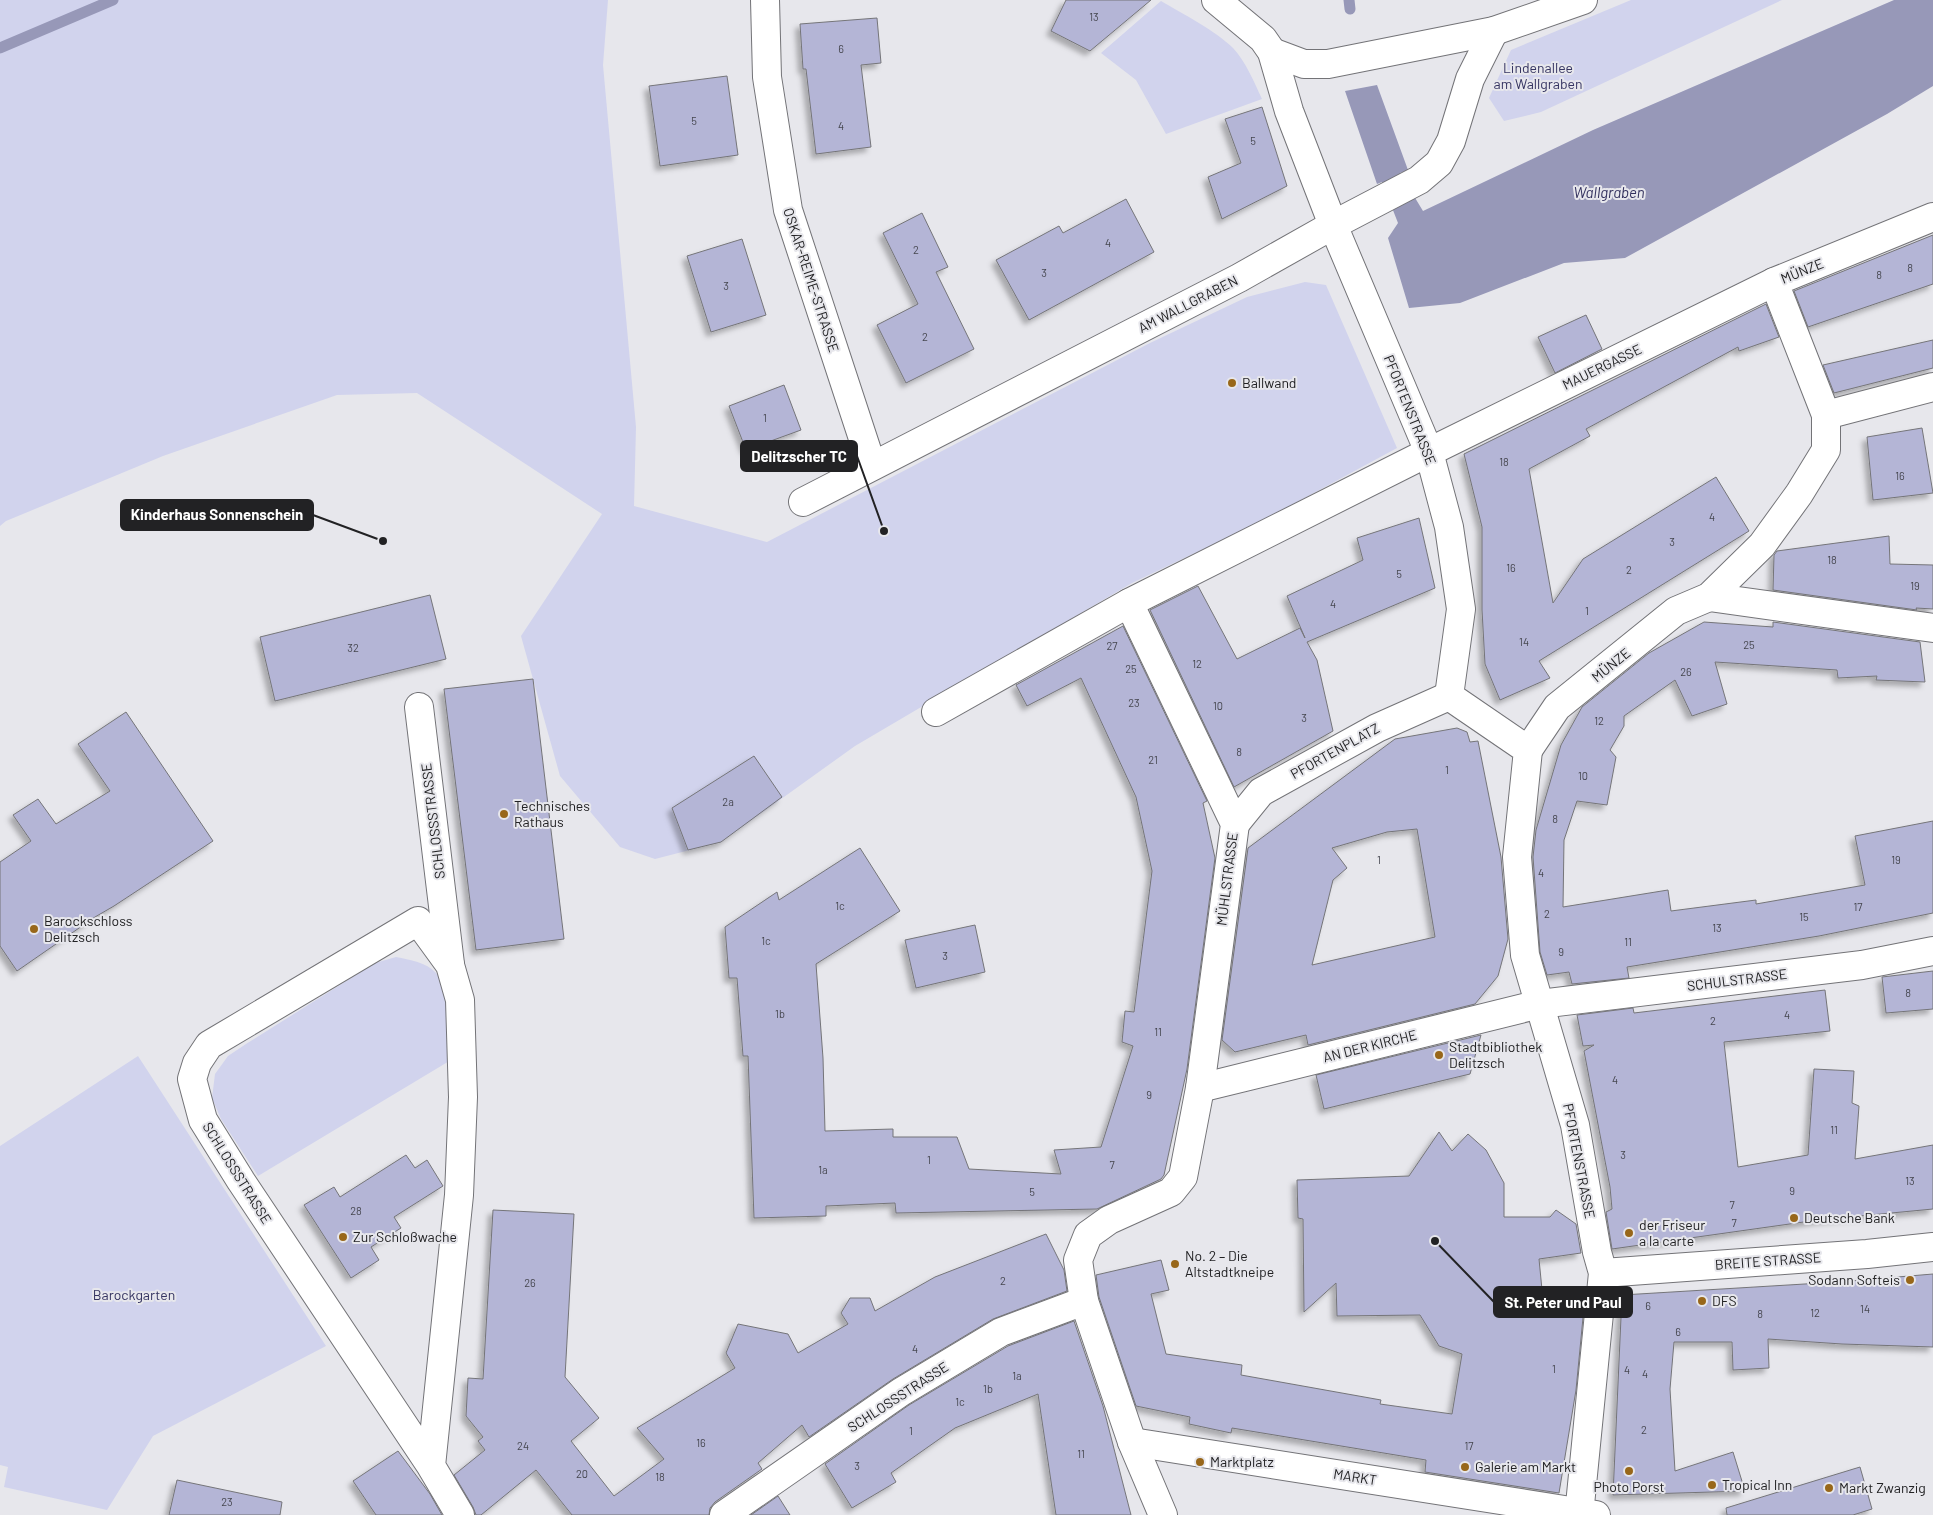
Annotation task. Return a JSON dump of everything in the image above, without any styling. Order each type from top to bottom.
[{"type":"street","name":"OSKAR-REIME-STRASSE","points":[[765,0],[768,77],[788,210],[872,466]]},
{"type":"street","points":[[1216,0],[1263,39],[1272,52],[1304,64],[1328,64],[1494,31],[1582,0]]},
{"type":"street","name":"AM WALLGRABEN","points":[[803,502],[1239,278],[1333,225],[1419,180],[1439,163],[1451,141],[1470,79],[1494,31]]},
{"type":"street","name":"PFORTENSTRASSE","points":[[1272,52],[1289,111],[1333,225],[1429,452],[1449,527],[1461,609],[1449,696]]},
{"type":"street","points":[[1289,111],[1295,90],[1306,76],[1328,64]]},
{"type":"street","name":"MÜNZE","points":[[1528,750],[1558,708],[1676,611],[1709,597],[1762,545],[1799,494],[1826,450],[1826,415],[1774,282],[1933,217]]},
{"type":"street","name":"MAUERGASSE","points":[[936,712],[1129,603],[1429,452],[1774,282]]},
{"type":"street","points":[[1826,415],[1933,387]]},
{"type":"street","points":[[1709,597],[1933,628]]},
{"type":"street","name":"MÜHLSTRASSE","points":[[1129,603],[1235,824],[1200,1088]]},
{"type":"street","points":[[1449,696],[1528,750]]},
{"type":"street","name":"PFORTENPLATZ","points":[[1235,824],[1261,792],[1376,728],[1449,696]]},
{"type":"street","name":"SCHLOSSSTRASSE","points":[[419,707],[450,965],[460,1000],[464,1097],[459,1195],[431,1466]]},
{"type":"street","name":"PFORTENSTRASSE","points":[[1528,750],[1517,857],[1525,955],[1575,1125],[1596,1252],[1603,1273],[1585,1514]]},
{"type":"street","name":"SCHLOSSSTRASSE","points":[[450,965],[418,921],[209,1045],[196,1063],[192,1079],[203,1120],[251,1196],[431,1466],[460,1515]]},
{"type":"street","name":"SCHULSTRASSE","points":[[1540,1004],[1862,964],[1933,951]]},
{"type":"street","name":"AN DER KIRCHE","points":[[1200,1088],[1540,1004]]},
{"type":"street","points":[[1163,1515],[1132,1442],[1084,1301],[1078,1260],[1088,1235],[1109,1220],[1171,1192],[1183,1177],[1200,1088]]},
{"type":"street","name":"BREITE STRASSE","points":[[1603,1273],[1867,1254],[1933,1247]]},
{"type":"street","name":"SCHLOSSSTRASSE","points":[[724,1515],[901,1392],[1001,1332],[1084,1301]]},
{"type":"street","name":"MARKT","points":[[1132,1442],[1585,1514]]},
{"type":"green space","points":[[0,0],[608,0],[603,65],[636,427],[634,506],[767,542],[1150,343],[1247,297],[1305,282],[1326,285],[1397,448],[1262,521],[1132,583],[855,746],[721,842],[655,859],[620,847],[560,776],[521,636],[602,514],[417,393],[337,395],[163,456],[6,521],[0,526]]},
{"type":"green space","name":"Lindenallee am Wallgraben","points":[[1631,0],[1782,0],[1541,112],[1504,121],[1489,98],[1511,50]]},
{"type":"green space","points":[[1161,1],[1209,29],[1233,48],[1246,66],[1262,99],[1166,134],[1136,80],[1101,53]]},
{"type":"green space","points":[[396,957],[428,966],[441,980],[445,990],[449,1014],[451,1060],[258,1176],[221,1119],[212,1098],[215,1074],[228,1056],[246,1044],[375,963]]},
{"type":"green space","name":"Barockgarten","points":[[138,1056],[326,1346],[153,1436],[107,1510],[4,1487],[8,1467],[0,1465],[0,1146]]},
{"type":"water","name":"Wallgraben","points":[[1894,0],[1933,0],[1933,86],[1887,114],[1625,258],[1564,263],[1460,303],[1409,308],[1388,238],[1398,223],[1382,182],[1377,184],[1345,91],[1377,85],[1408,170],[1400,173],[1423,211],[1593,130]]},
{"type":"building","points":[[1066,0],[1151,0],[1090,51],[1051,31]]},
{"type":"building","points":[[877,18],[881,63],[861,65],[871,147],[816,154],[806,69],[803,69],[800,24]]},
{"type":"building","points":[[727,76],[738,155],[660,166],[649,86]]},
{"type":"building","points":[[1262,107],[1287,186],[1222,219],[1208,177],[1241,163],[1225,119]]},
{"type":"building","points":[[1126,199],[1154,252],[1029,320],[996,260],[1059,226],[1063,233]]},
{"type":"building","points":[[922,213],[948,267],[936,272],[974,349],[906,383],[877,325],[918,304],[883,233]]},
{"type":"building","points":[[1933,235],[1933,284],[1808,327],[1794,291]]},
{"type":"building","points":[[742,239],[766,315],[711,332],[687,256]]},
{"type":"building","points":[[1766,304],[1779,337],[1739,351],[1738,347],[1586,429],[1590,436],[1529,469],[1553,603],[1583,559],[1716,477],[1749,531],[1539,661],[1550,678],[1500,700],[1485,664],[1482,610],[1482,527],[1464,454]]},
{"type":"building","points":[[1586,315],[1602,349],[1555,373],[1538,337]]},
{"type":"building","points":[[1933,340],[1933,368],[1834,393],[1823,365]]},
{"type":"building","points":[[784,385],[801,430],[746,450],[729,406]]},
{"type":"building","points":[[1922,428],[1933,493],[1873,500],[1867,437]]},
{"type":"building","points":[[1419,518],[1435,588],[1307,642],[1317,660],[1333,731],[1234,787],[1150,610],[1198,586],[1237,659],[1300,628],[1305,638],[1287,596],[1363,560],[1357,538]]},
{"type":"building","points":[[1889,536],[1890,564],[1933,565],[1933,609],[1916,608],[1917,610],[1773,590],[1774,555],[1777,551]]},
{"type":"building","points":[[430,595],[446,659],[275,701],[260,637]]},
{"type":"building","points":[[1704,622],[1773,627],[1773,622],[1920,642],[1925,682],[1876,680],[1877,676],[1838,678],[1837,670],[1715,662],[1727,704],[1692,716],[1675,680],[1624,716],[1624,726],[1610,750],[1616,757],[1607,805],[1577,801],[1564,840],[1563,907],[1668,890],[1671,911],[1756,900],[1756,904],[1865,885],[1855,836],[1933,821],[1933,913],[1819,936],[1627,967],[1629,978],[1572,984],[1569,972],[1547,975],[1540,952],[1533,857],[1536,830],[1561,745],[1582,707],[1649,653]]},
{"type":"building","points":[[1123,626],[1207,801],[1203,803],[1215,858],[1187,1069],[1164,1175],[1161,1179],[1097,1209],[896,1213],[895,1203],[826,1206],[826,1216],[754,1218],[748,1056],[743,1056],[737,978],[729,978],[725,927],[777,892],[779,900],[860,848],[900,911],[816,964],[823,1058],[825,1131],[893,1129],[893,1137],[957,1137],[969,1169],[1061,1174],[1054,1150],[1101,1147],[1133,1046],[1122,1042],[1125,1011],[1134,1012],[1152,871],[1136,797],[1081,678],[1027,706],[1016,685]]},
{"type":"building","name":"Technisches Rathaus","points":[[533,679],[564,939],[476,950],[444,689]]},
{"type":"building","name":"Barockschloss Delitzsch","points":[[126,712],[213,841],[95,917],[17,971],[0,946],[0,862],[31,841],[13,815],[38,799],[56,824],[110,791],[78,744]]},
{"type":"building","points":[[1457,728],[1467,732],[1470,742],[1478,741],[1501,857],[1508,939],[1498,976],[1475,1004],[1308,1045],[1306,1035],[1235,1052],[1222,1040],[1248,848],[1395,739]],"holes":[[[1417,829],[1435,937],[1312,965],[1333,880],[1347,868],[1332,848],[1387,832]]]},
{"type":"building","points":[[754,756],[782,797],[721,842],[688,850],[672,808]]},
{"type":"building","points":[[975,925],[985,972],[916,988],[905,940]]},
{"type":"building","points":[[1933,971],[1933,1009],[1886,1013],[1882,977]]},
{"type":"building","points":[[1825,990],[1830,1031],[1724,1042],[1738,1167],[1808,1155],[1814,1069],[1854,1071],[1852,1103],[1859,1106],[1855,1159],[1933,1145],[1933,1209],[1818,1220],[1612,1249],[1606,1212],[1612,1209],[1610,1187],[1584,1051],[1594,1045],[1583,1046],[1577,1015],[1633,1008],[1634,1013]]},
{"type":"building","name":"Stadtbibliothek Delitzsch","points":[[1481,1035],[1470,1074],[1324,1109],[1316,1075]]},
{"type":"building","points":[[1439,1132],[1452,1151],[1468,1134],[1486,1150],[1504,1183],[1504,1217],[1550,1217],[1556,1210],[1576,1224],[1581,1253],[1539,1259],[1543,1300],[1585,1297],[1576,1390],[1559,1493],[1425,1472],[1426,1460],[1232,1428],[1231,1433],[1189,1424],[1190,1417],[1136,1406],[1099,1297],[1096,1275],[1161,1260],[1169,1290],[1151,1294],[1166,1354],[1242,1365],[1241,1375],[1381,1400],[1380,1404],[1452,1414],[1462,1354],[1439,1346],[1420,1315],[1337,1316],[1336,1283],[1304,1312],[1303,1219],[1298,1218],[1297,1180],[1409,1176]]},
{"type":"building","name":"Zur Schloßwache","points":[[406,1155],[415,1168],[427,1160],[443,1186],[394,1217],[401,1228],[371,1247],[379,1260],[351,1278],[304,1205],[334,1187],[340,1197]]},
{"type":"building","points":[[493,1210],[574,1214],[565,1377],[599,1418],[571,1441],[614,1496],[664,1459],[637,1428],[735,1368],[726,1353],[738,1324],[788,1334],[798,1353],[848,1324],[841,1313],[850,1298],[870,1298],[875,1311],[935,1277],[1046,1234],[1064,1270],[1067,1291],[993,1319],[893,1379],[809,1437],[802,1425],[758,1463],[762,1469],[715,1502],[710,1508],[709,1515],[572,1515],[536,1470],[481,1515],[476,1515],[454,1475],[485,1450],[478,1441],[483,1437],[466,1416],[468,1378],[483,1379]]},
{"type":"building","points":[[1933,1274],[1933,1347],[1768,1339],[1769,1368],[1733,1370],[1732,1342],[1674,1342],[1670,1389],[1675,1471],[1733,1452],[1745,1491],[1613,1495],[1622,1295],[1838,1282]]},
{"type":"building","points":[[1074,1321],[1103,1406],[1131,1515],[1056,1515],[1038,1394],[955,1428],[891,1473],[896,1482],[852,1508],[825,1464],[909,1405],[1008,1346]]},
{"type":"building","points":[[398,1451],[430,1494],[442,1515],[376,1515],[353,1481]]},
{"type":"building","name":"Markt Zwanzig","points":[[1860,1467],[1872,1509],[1853,1515],[1727,1515],[1726,1508]]},
{"type":"building","points":[[177,1480],[282,1502],[280,1515],[169,1515]]},
{"type":"building","points":[[778,1496],[790,1515],[751,1515]]},
{"type":"waterway","points":[[0,48],[113,0]]},
{"type":"waterway","points":[[1349,0],[1350,9]]},
{"type":"place","name":"Ballwand","points":[[1232,383]]},
{"type":"place","name":"Delitzscher TC","points":[[884,531]]},
{"type":"place","name":"Kinderhaus Sonnenschein","points":[[383,541]]},
{"type":"place","name":"Technisches Rathaus","points":[[504,814]]},
{"type":"place","name":"Barockschloss Delitzsch","points":[[34,929]]},
{"type":"place","name":"Stadtbibliothek Delitzsch","points":[[1439,1055]]},
{"type":"place","name":"Deutsche Bank","points":[[1794,1218]]},
{"type":"place","name":"der Friseur a la carte","points":[[1629,1233]]},
{"type":"place","name":"Zur Schloßwache","points":[[343,1237]]},
{"type":"place","name":"St. Peter und Paul","points":[[1435,1241]]},
{"type":"place","name":"No. 2 – Die Altstadtkneipe","points":[[1175,1264]]},
{"type":"place","name":"Sodann Softeis","points":[[1910,1280]]},
{"type":"place","name":"DFS","points":[[1702,1301]]},
{"type":"place","name":"Marktplatz","points":[[1200,1462]]},
{"type":"place","name":"Galerie am Markt","points":[[1465,1467]]},
{"type":"place","name":"Photo Porst","points":[[1629,1471]]},
{"type":"place","name":"Tropical Inn","points":[[1712,1485]]},
{"type":"place","name":"Markt Zwanzig","points":[[1829,1488]]}]
